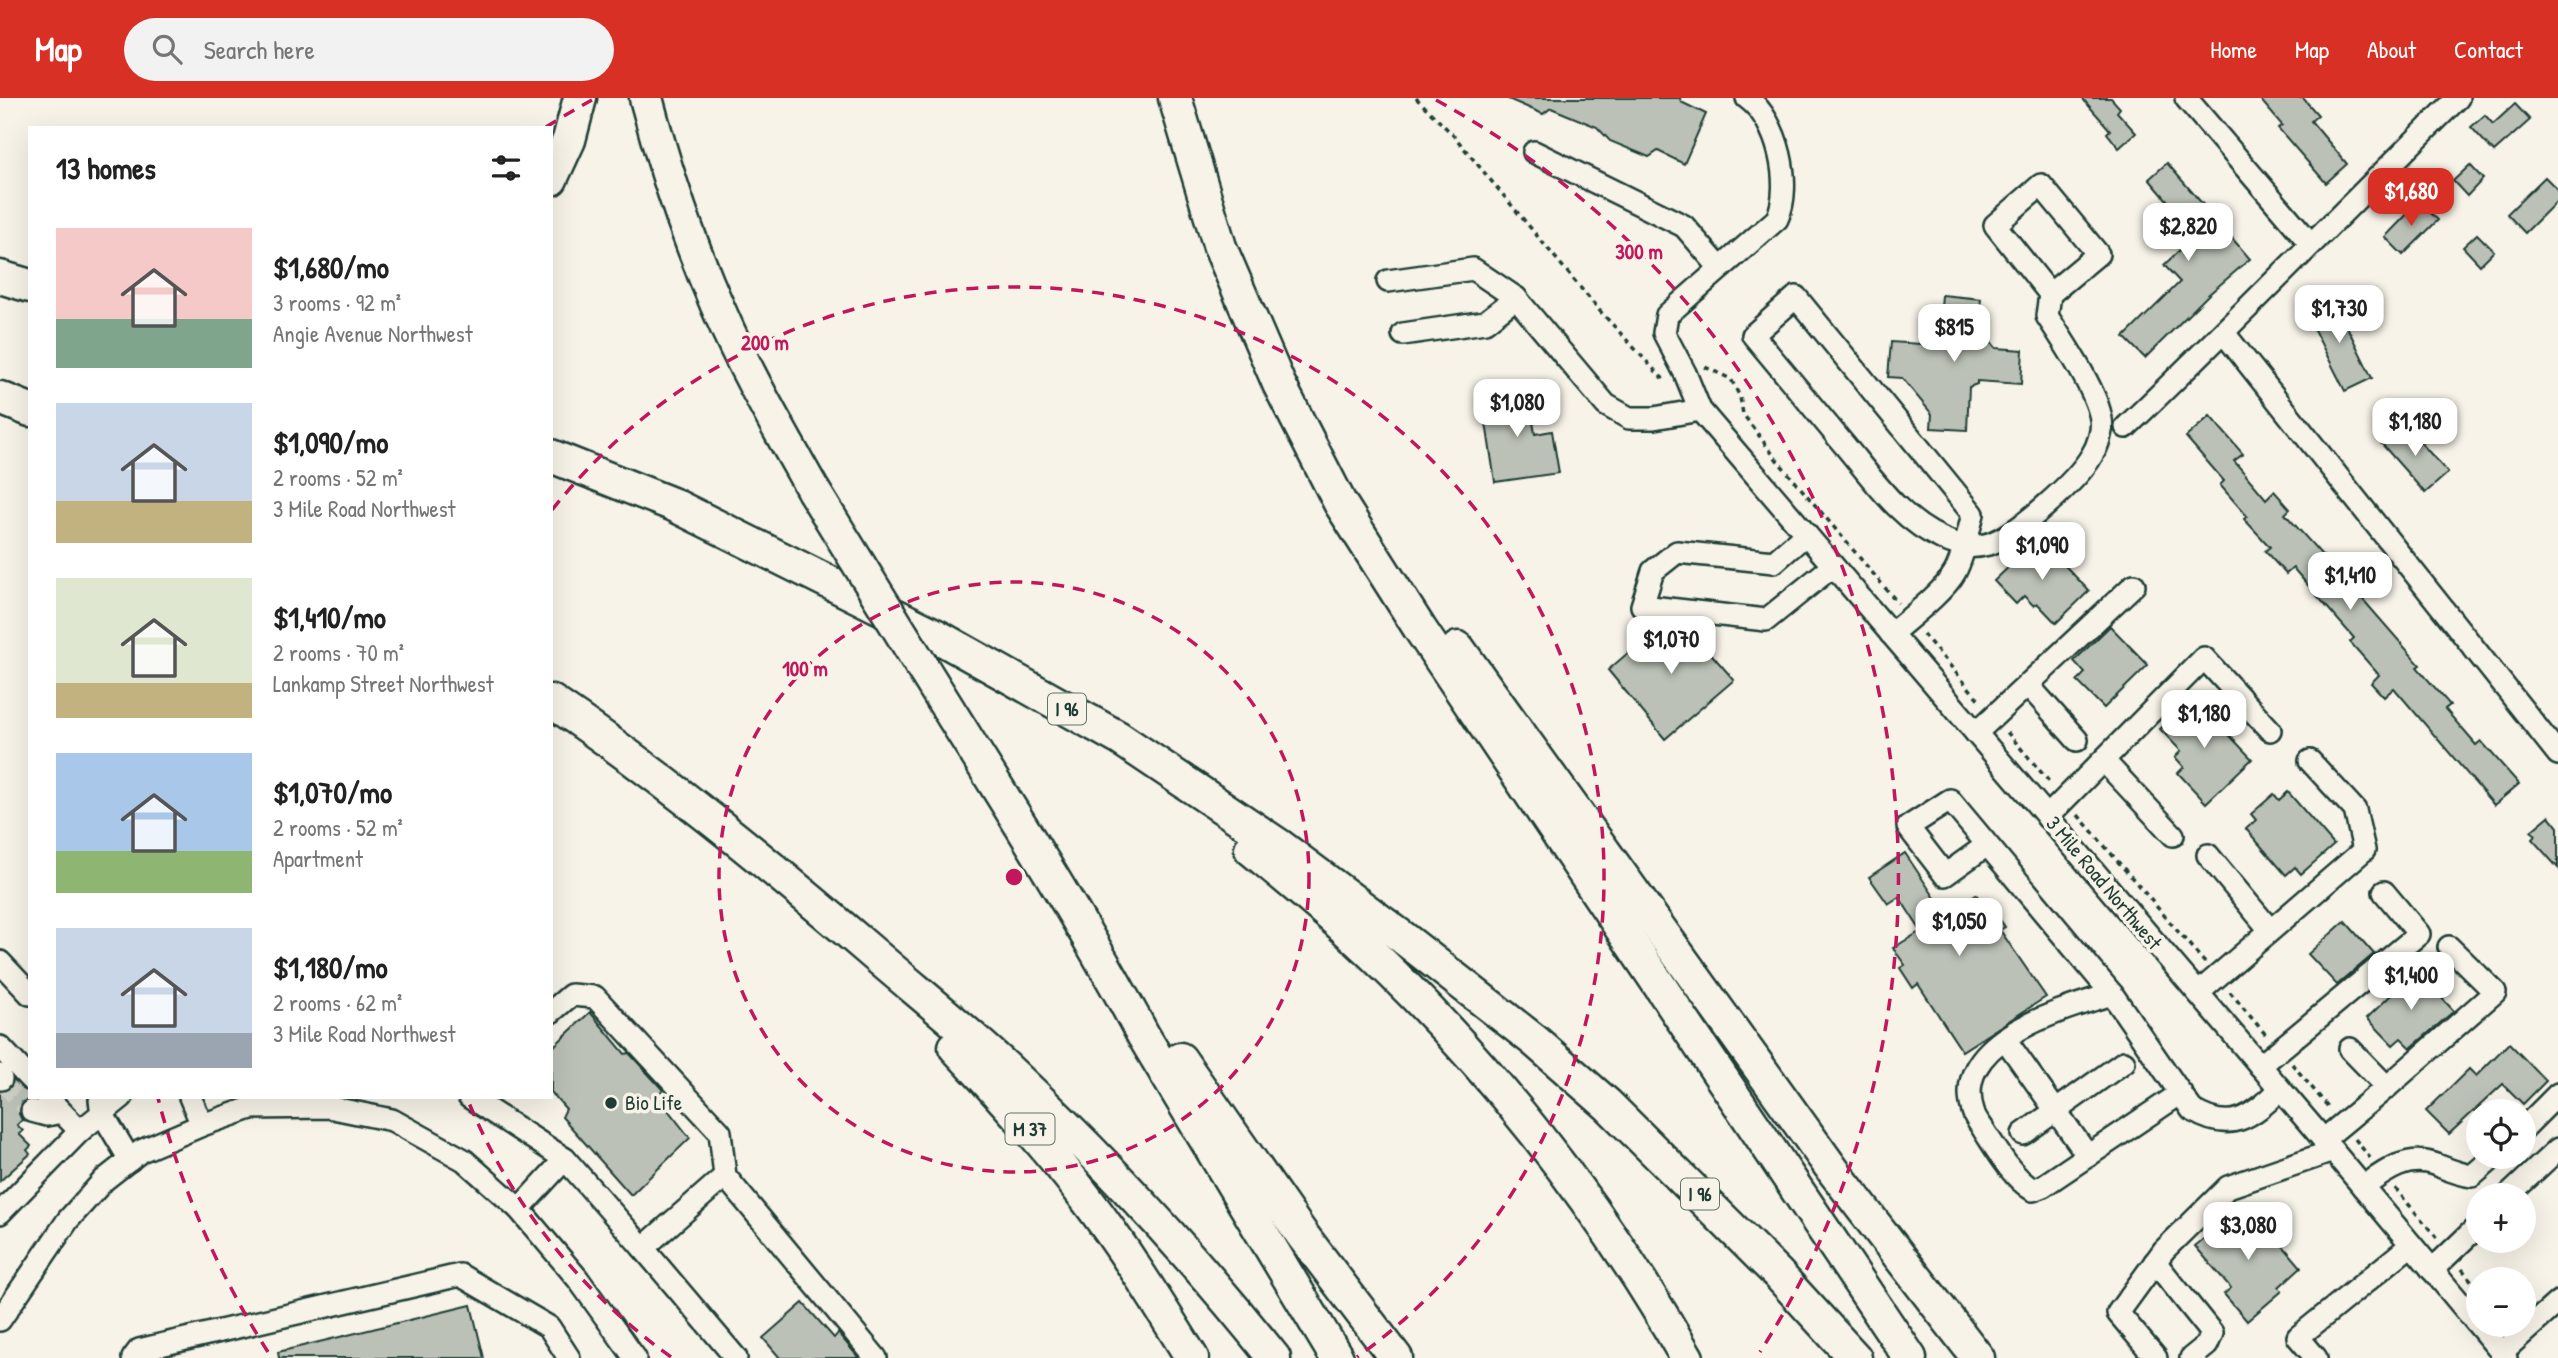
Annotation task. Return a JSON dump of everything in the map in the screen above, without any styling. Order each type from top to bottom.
[{"type":"highway","points":[[553,175],[569,140],[580,98]]},
{"type":"highway","points":[[646,98],[681,211],[720,312],[753,382],[813,491],[1117,986],[1143,1035],[1337,1358]]},
{"type":"highway","points":[[1175,98],[1220,247],[1279,384],[1340,503],[1420,629],[1910,1358]]},
{"type":"highway","points":[[0,264],[28,269]]},
{"type":"highway","points":[[0,277],[28,285]]},
{"type":"highway","points":[[0,398],[28,410]]},
{"type":"highway","name":"I 96","points":[[553,457],[672,504],[935,635],[1119,738],[1280,846],[1535,1041],[1666,1160],[1856,1358]]},
{"type":"highway","points":[[1340,503],[1426,604],[1835,1172],[1978,1358]]},
{"type":"highway","points":[[553,702],[697,808],[1003,1065],[1093,1153],[1193,1262],[1274,1358]]},
{"type":"highway","points":[[1119,738],[1352,935],[1425,1007],[1499,1088],[1553,1157],[1612,1237],[1687,1358]]},
{"type":"highway","name":"M 37","points":[[838,924],[1032,1131],[1094,1209],[1139,1273],[1192,1358]]},
{"type":"highway","points":[[1117,986],[1163,1037],[1303,1236],[1395,1358]]},
{"type":"street","name":"3 Mile Road Northwest","points":[[1747,98],[1758,106],[1774,139],[1784,174],[1785,192],[1777,219],[1667,315],[1664,333],[1700,410],[2328,1145],[2503,1355]]},
{"type":"street","points":[[2186,98],[2310,243]]},
{"type":"street","points":[[2126,427],[2224,333],[2310,243],[2458,98]]},
{"type":"street","points":[[1534,152],[1684,226],[1720,268]]},
{"type":"street","points":[[1891,634],[1947,583],[1955,572],[1963,547],[1973,514],[1796,297],[1752,335],[1890,500],[1916,525],[1963,547],[1987,544],[2008,535],[2028,521],[2079,472],[2092,456],[2098,442],[2101,420],[2093,397],[2074,358],[2047,316],[2050,294],[2098,254],[2041,185],[1995,225],[2050,294]]},
{"type":"street","points":[[1388,281],[1473,269],[1516,298],[1606,405],[1629,418],[1654,418],[1700,410]]},
{"type":"street","points":[[1403,334],[1485,323],[1516,298]]},
{"type":"street","points":[[2224,333],[2558,754]]},
{"type":"street","points":[[1806,534],[1774,562],[1677,552],[1653,571],[1642,606],[1766,620],[1833,566]]},
{"type":"street","points":[[1976,733],[2134,585]]},
{"type":"street","points":[[2046,817],[2204,658],[2270,730]]},
{"type":"street","points":[[2028,684],[2077,740]]},
{"type":"street","points":[[2104,761],[2173,835]]},
{"type":"street","points":[[2198,993],[2364,850],[2355,810],[2310,761]]},
{"type":"street","points":[[1987,845],[2112,994],[2192,1110],[2223,1122],[2239,1120],[2249,1116],[2280,1090]]},
{"type":"street","points":[[2207,855],[2270,930]]},
{"type":"street","points":[[2260,1066],[2419,934],[2384,892]]},
{"type":"street","points":[[2156,1358],[2118,1313],[2164,1250],[2228,1187],[2328,1145],[2387,1087],[2495,992],[2449,947]]},
{"type":"street","points":[[0,962],[28,992]]},
{"type":"street","points":[[2112,994],[2058,1010],[2005,1039],[1987,1053],[1976,1066],[1971,1093],[1974,1114],[1989,1137],[2023,1184],[2033,1190],[2043,1186],[2180,1093]]},
{"type":"street","points":[[553,1010],[570,995],[595,996],[720,1132],[725,1176],[876,1358]]},
{"type":"street","points":[[2005,1039],[2088,1156]]},
{"type":"street","points":[[2350,1049],[2387,1087]]},
{"type":"street","points":[[0,1051],[28,1077]]},
{"type":"street","points":[[2022,1134],[2124,1062]]},
{"type":"street","points":[[2536,1116],[2558,1094]]},
{"type":"street","points":[[0,1213],[80,1131],[100,1105],[116,1099]]},
{"type":"street","points":[[191,1099],[202,1125]]},
{"type":"street","points":[[472,1099],[565,1159],[736,1358]]},
{"type":"street","points":[[100,1105],[130,1160]]},
{"type":"street","points":[[47,1106],[80,1131]]},
{"type":"street","points":[[0,1320],[68,1220],[104,1180],[141,1151],[251,1108],[380,1107],[392,1120],[464,1160],[519,1209],[578,1279],[635,1358]]},
{"type":"street","points":[[2522,1183],[2558,1149]]},
{"type":"street","points":[[519,1209],[565,1159]]},
{"type":"street","points":[[2363,1187],[2398,1164],[2415,1161],[2430,1162],[2460,1175],[2472,1176],[2480,1169]]},
{"type":"street","points":[[643,1248],[725,1176]]},
{"type":"street","points":[[2432,1270],[2466,1237]]},
{"type":"street","points":[[2316,1358],[2298,1337],[2411,1245]]},
{"type":"street","points":[[2155,1262],[2211,1333],[2207,1345],[2191,1358]]},
{"type":"street","points":[[133,1358],[139,1350],[460,1275],[549,1327],[569,1358]]},
{"type":"street","points":[[2503,1355],[2558,1302]]},
{"type":"building","points":[[1506,98],[1680,98],[1681,102],[1706,114],[1684,164],[1658,151],[1649,157],[1610,141],[1597,127],[1551,108],[1543,114]]},
{"type":"building","points":[[2082,98],[2111,98],[2120,108],[2117,112],[2136,133],[2119,148],[2107,133],[2110,130]]},
{"type":"building","points":[[2259,98],[2303,98],[2318,115],[2311,121],[2347,164],[2326,183],[2278,128],[2282,125]]},
{"type":"building","points":[[2515,104],[2530,120],[2494,152],[2471,127],[2485,115],[2493,124]]},
{"type":"building","points":[[2167,163],[2250,259],[2208,295],[2145,358],[2124,337],[2180,282],[2164,265],[2189,241],[2176,227],[2184,220],[2149,179]]},
{"type":"building","points":[[2470,165],[2483,179],[2467,196],[2453,181]]},
{"type":"building","points":[[2545,177],[2558,190],[2558,200],[2525,233],[2507,214]]},
{"type":"building","points":[[2419,202],[2438,220],[2403,255],[2385,237]]},
{"type":"building","points":[[2477,234],[2494,251],[2480,265],[2463,247]]},
{"type":"building","points":[[1942,295],[1981,299],[1978,326],[1996,348],[2023,350],[2021,384],[1977,381],[1977,384],[1969,387],[1967,430],[1931,428],[1932,414],[1902,378],[1888,377],[1891,342],[1935,345],[1935,342],[1938,342]]},
{"type":"building","points":[[2334,300],[2372,378],[2345,391],[2306,314]]},
{"type":"building","points":[[1528,390],[1535,434],[1552,431],[1559,473],[1495,482],[1482,396]]},
{"type":"building","points":[[2210,416],[2243,454],[2234,461],[2266,499],[2274,491],[2290,509],[2285,514],[2329,563],[2334,559],[2349,577],[2346,580],[2420,665],[2417,667],[2450,705],[2445,709],[2476,745],[2481,741],[2519,784],[2494,805],[2394,688],[2384,697],[2371,683],[2379,675],[2350,642],[2354,638],[2293,568],[2286,574],[2265,551],[2270,547],[2244,519],[2247,516],[2220,485],[2224,481],[2186,437]]},
{"type":"building","points":[[2404,424],[2448,473],[2425,493],[2381,443]]},
{"type":"building","points":[[2039,538],[2089,591],[2056,623],[2037,603],[2034,606],[2024,596],[2016,604],[1994,581]]},
{"type":"building","points":[[1664,622],[1685,624],[1734,680],[1665,739],[1608,670]]},
{"type":"building","points":[[2110,626],[2148,665],[2104,708],[2077,681],[2085,673],[2074,661]]},
{"type":"building","points":[[2193,697],[2252,759],[2206,803],[2178,773],[2184,767],[2175,757],[2181,751],[2160,729]]},
{"type":"building","points":[[2288,792],[2334,845],[2301,874],[2295,867],[2286,875],[2246,829],[2256,820],[2251,814],[2274,794],[2279,800]]},
{"type":"building","points":[[2549,816],[2558,827],[2558,868],[2532,839],[2536,835],[2531,831]]},
{"type":"building","points":[[1905,853],[1945,913],[1976,894],[1987,910],[1991,907],[2005,927],[2000,930],[2046,997],[1962,1051],[1918,984],[1913,988],[1900,968],[1905,965],[1893,948],[1921,931],[1899,897],[1888,904],[1869,877]]},
{"type":"building","points":[[2345,921],[2374,954],[2337,985],[2308,954]]},
{"type":"building","points":[[2416,971],[2454,1011],[2411,1048],[2401,1038],[2393,1045],[2367,1018]]},
{"type":"building","name":"Bio Life","points":[[590,1012],[625,1054],[629,1053],[663,1090],[657,1096],[690,1138],[631,1195],[562,1117],[566,1109],[553,1094],[553,1047]]},
{"type":"building","points":[[2509,1043],[2546,1081],[2528,1099],[2518,1099],[2503,1084],[2487,1099],[2466,1099],[2466,1118],[2449,1134],[2426,1111],[2469,1069],[2476,1076]]},
{"type":"building","points":[[14,1081],[28,1091],[29,1099],[22,1102],[19,1114],[22,1120],[17,1125],[23,1131],[19,1134],[31,1146],[27,1150],[30,1154],[0,1181],[0,1092],[10,1089]]},
{"type":"building","points":[[2238,1210],[2246,1219],[2254,1212],[2301,1267],[2279,1287],[2282,1291],[2247,1321],[2224,1294],[2231,1288],[2195,1246]]},
{"type":"building","points":[[803,1303],[834,1338],[838,1333],[859,1358],[780,1358],[763,1338]]},
{"type":"building","points":[[471,1305],[484,1358],[279,1358],[278,1352]]},
{"type":"tunnel","points":[[1,1079],[32,1111]]},
{"type":"place","name":"Bio Life","points":[[611,1103]]}]
